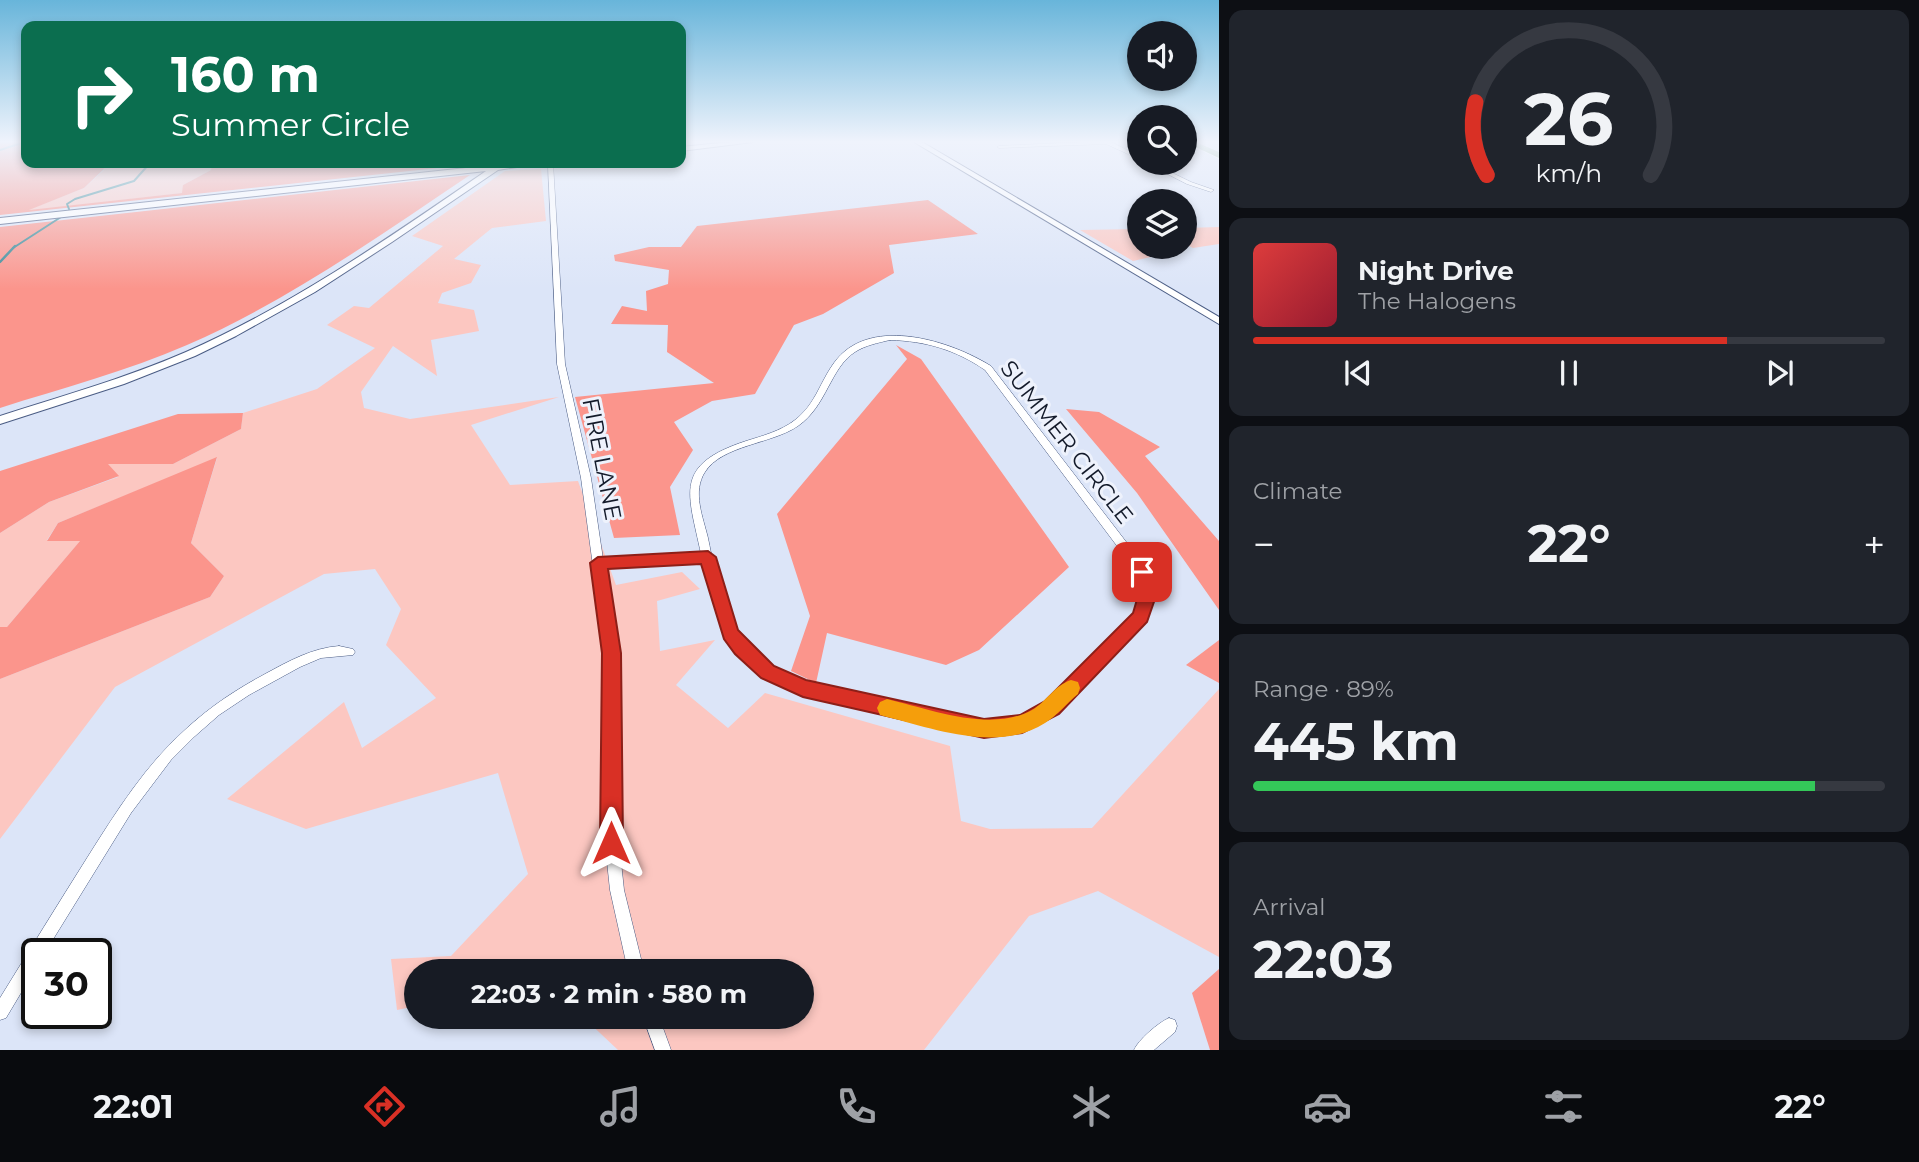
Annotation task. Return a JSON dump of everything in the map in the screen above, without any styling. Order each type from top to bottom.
[{"type":"street","points":[[0,222],[271,191]]},
{"type":"street","points":[[0,420],[148,371],[233,333],[356,263],[461,191]]},
{"type":"street","name":"FIRE LANE","points":[[552,191],[561,364],[586,478],[611,653],[611,843],[617,890],[633,959]]},
{"type":"street","points":[[1000,191],[1219,321]]},
{"type":"street","name":"SUMMER CIRCLE","points":[[903,338],[955,349],[978,361],[996,376],[1142,572],[1147,596],[1140,617],[1052,708],[1022,724],[984,729],[803,688],[767,672],[741,649],[730,633],[708,557],[693,490],[705,464],[723,452],[782,432],[802,420],[839,360],[851,349],[878,339],[903,338]]},
{"type":"street","points":[[598,563],[708,557]]},
{"type":"street","points":[[0,1012],[138,789],[176,743],[223,704],[260,681],[313,655],[349,652]]},
{"type":"street","points":[[1142,1050],[1169,1026]]},
{"type":"street","points":[[655,1029],[663,1050]]},
{"type":"shaded area","points":[[0,191],[76,191],[29,210],[182,191],[223,191],[0,215]]},
{"type":"shaded area","points":[[76,191],[183,191],[183,193],[25,211]]},
{"type":"shaded area","points":[[325,191],[446,191],[297,288],[224,328],[142,363],[0,408],[0,227]]},
{"type":"shaded area","points":[[476,191],[543,191],[546,221],[492,228],[454,259],[481,265],[471,283],[442,293],[438,303],[474,310],[479,331],[431,340],[437,376],[393,346],[361,392],[364,408],[410,419],[559,397],[471,425],[510,485],[578,481],[616,585],[682,572],[700,589],[657,601],[660,651],[715,640],[676,685],[728,728],[765,693],[950,746],[961,821],[990,829],[1092,828],[1219,689],[1219,957],[1098,891],[1029,916],[924,1050],[618,1050],[596,1029],[814,1029],[814,959],[404,959],[404,1009],[397,1010],[391,959],[451,956],[528,874],[498,773],[306,829],[227,799],[344,702],[362,748],[436,698],[386,645],[401,609],[375,569],[324,574],[115,687],[0,839],[0,679],[210,597],[224,576],[191,543],[217,458],[58,523],[47,540],[81,540],[7,627],[0,627],[0,533],[49,502],[118,477],[107,464],[173,464],[241,429],[243,413],[317,389],[375,348],[327,325],[354,306],[369,308],[443,246],[412,236]]},
{"type":"shaded area","points":[[928,200],[978,234],[889,245],[894,273],[823,314],[794,325],[755,394],[712,401],[674,422],[693,450],[670,487],[680,535],[614,538],[575,397],[714,383],[667,352],[668,325],[611,324],[622,306],[647,311],[646,291],[668,284],[669,270],[615,261],[614,255],[649,247],[681,247],[697,226]]},
{"type":"shaded area","points":[[1219,227],[1219,244],[1197,247],[1197,228]]},
{"type":"shaded area","points":[[1127,229],[1127,257],[1080,230]]},
{"type":"shaded area","points":[[896,345],[921,359],[1069,567],[979,650],[946,665],[827,633],[816,683],[791,671],[810,616],[777,514],[907,359]]},
{"type":"shaded area","points":[[1066,409],[1099,412],[1160,447],[1145,456],[1219,541],[1219,610],[1137,493]]},
{"type":"shaded area","points":[[243,413],[241,429],[173,464],[108,464],[119,476],[49,502],[0,533],[0,471],[178,414]]},
{"type":"shaded area","points":[[217,457],[191,543],[224,576],[210,597],[0,679],[0,627],[7,627],[80,541],[47,541],[58,523]]},
{"type":"shaded area","points":[[1219,640],[1219,683],[1186,665]]},
{"type":"shaded area","points":[[1219,969],[1219,1050],[1210,1050],[1192,993]]},
{"type":"waterway","points":[[69,209],[67,204],[75,199],[101,191]]},
{"type":"waterway","points":[[13,248],[61,217]]},
{"type":"waterway","points":[[0,262],[13,248]]},
{"type":"slow traffic","points":[[887,708],[963,726],[1003,728],[1038,717],[1052,708],[1071,688]]},
{"type":"route","points":[[611,843],[611,653],[598,563],[708,557],[724,620],[730,633],[741,649],[767,672],[803,688],[984,729],[1022,724],[1052,708],[1140,617],[1147,596],[1142,572]]}]
